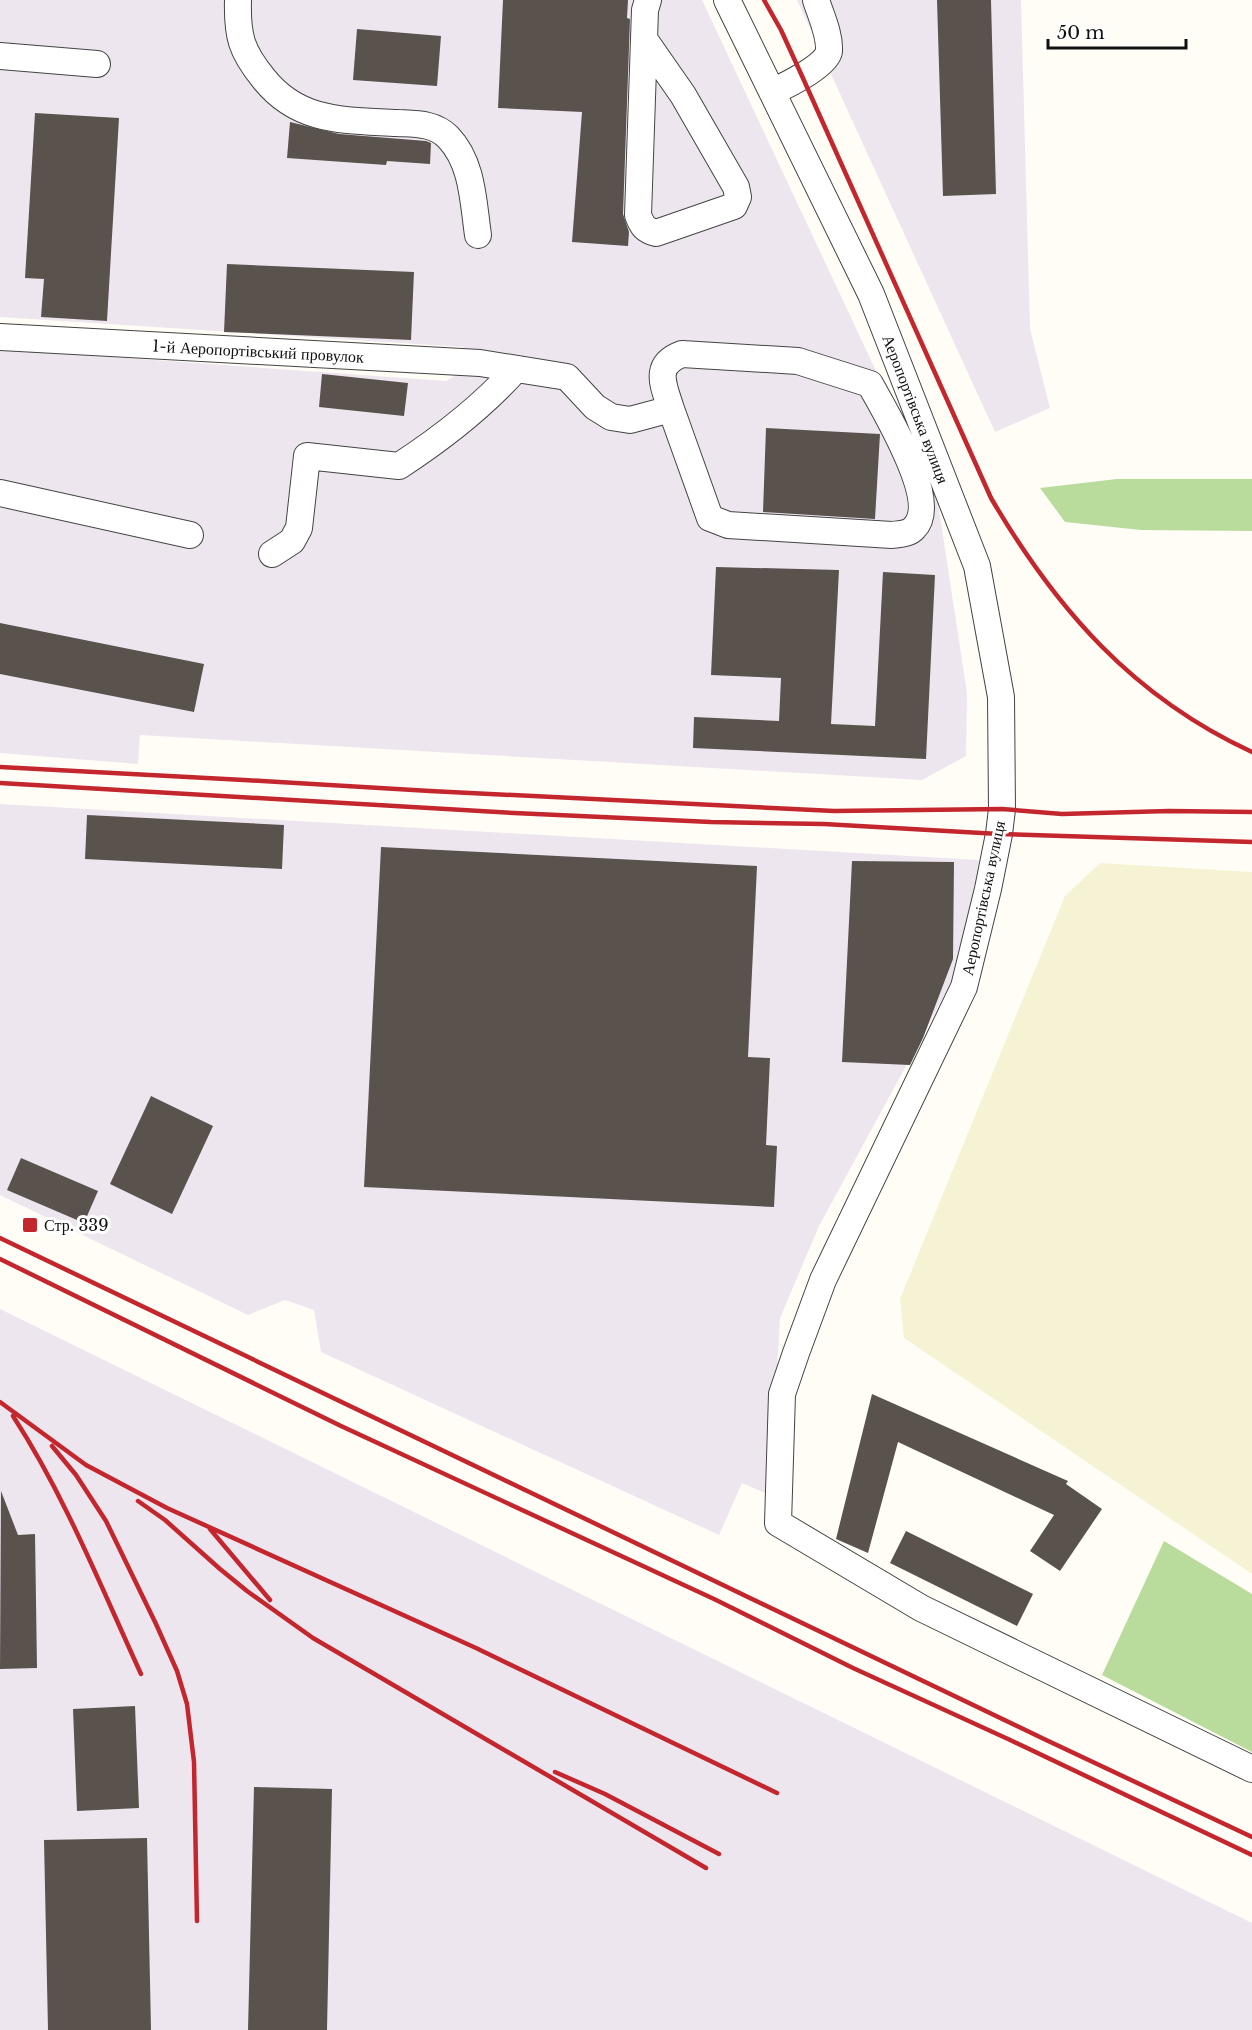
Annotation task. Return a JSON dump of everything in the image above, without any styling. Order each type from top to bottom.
[{"type":"street","points":[[238,0],[237,26],[241,43],[251,63],[274,92],[298,109],[343,119],[420,124],[439,130],[448,137],[461,154],[468,170],[478,235]]},
{"type":"street","points":[[644,39],[683,95],[736,187],[738,197],[734,206],[656,233],[647,230],[642,225],[638,215],[644,39],[645,10],[648,0]]},
{"type":"street","name":"Аеропортівська вулиця","points":[[727,0],[872,294],[977,566],[1001,697],[1002,809],[988,889],[964,987],[823,1280],[786,1384],[783,1394],[778,1523],[921,1608],[1252,1769]]},
{"type":"street","points":[[772,92],[802,76],[827,58],[829,51],[827,36],[816,0]]},
{"type":"street","points":[[0,56],[97,64]]},
{"type":"street","name":"1-й Аеропортівський провулок","points":[[0,337],[480,363],[567,377],[596,407],[611,417],[630,420],[671,409]]},
{"type":"street","points":[[682,354],[798,361],[870,384],[916,475],[922,507],[920,518],[914,528],[904,534],[892,535],[719,523],[711,518],[671,409],[662,381],[662,372],[674,357],[682,354]]},
{"type":"street","points":[[272,554],[292,541],[299,528],[307,456],[399,466],[469,416],[516,369]]},
{"type":"street","points":[[0,493],[190,535]]},
{"type":"shaded area","points":[[0,0],[702,0],[938,503],[967,693],[966,756],[922,780],[140,735],[138,764],[0,753],[0,349],[446,381],[461,372],[463,347],[0,317]]},
{"type":"shaded area","points":[[797,0],[1021,0],[1030,329],[1050,408],[995,432]]},
{"type":"shaded area","points":[[0,804],[979,860],[960,967],[819,1226],[780,1318],[770,1495],[742,1483],[719,1535],[321,1352],[314,1310],[285,1300],[248,1315],[0,1195]]},
{"type":"shaded area","points":[[1100,863],[1252,872],[1252,1574],[904,1338],[900,1299],[1065,896]]},
{"type":"shaded area","points":[[0,1309],[1252,1923],[1252,2030],[0,2030]]},
{"type":"green space","points":[[1117,479],[1252,479],[1252,531],[1141,530],[1065,522],[1040,488]]},
{"type":"green space","points":[[1164,1541],[1252,1594],[1252,1752],[1102,1675]]},
{"type":"building","points":[[503,0],[628,0],[627,18],[630,19],[623,214],[629,232],[628,246],[572,242],[582,112],[498,108]]},
{"type":"building","points":[[937,0],[991,0],[996,194],[943,196]]},
{"type":"building","points":[[357,29],[441,36],[437,86],[353,80]]},
{"type":"building","points":[[35,113],[119,118],[107,321],[41,317],[44,279],[25,278]]},
{"type":"building","points":[[290,122],[339,134],[426,141],[431,143],[430,164],[387,161],[386,165],[287,158]]},
{"type":"building","points":[[227,264],[414,272],[411,340],[224,332]]},
{"type":"building","points":[[322,374],[408,383],[404,416],[319,407]]},
{"type":"building","points":[[766,428],[880,434],[875,519],[763,512]]},
{"type":"building","points":[[716,567],[839,570],[831,724],[875,726],[883,572],[935,575],[926,759],[693,748],[694,717],[779,721],[781,678],[711,675]]},
{"type":"building","points":[[0,623],[204,664],[194,712],[0,674]]},
{"type":"building","points":[[87,815],[284,825],[282,869],[85,859]]},
{"type":"building","points":[[381,847],[757,866],[748,1057],[770,1058],[766,1145],[777,1146],[774,1207],[364,1187]]},
{"type":"building","points":[[852,861],[954,862],[953,959],[923,1038],[910,1065],[842,1062]]},
{"type":"building","points":[[151,1096],[213,1126],[172,1214],[110,1184]]},
{"type":"building","points":[[21,1158],[98,1191],[84,1223],[7,1190]]},
{"type":"building","points":[[872,1394],[1068,1481],[1066,1484],[1102,1509],[1060,1571],[1030,1551],[1054,1515],[898,1442],[868,1553],[836,1539]]},
{"type":"building","points":[[1,1491],[18,1535],[35,1534],[37,1668],[0,1669]]},
{"type":"building","points":[[906,1531],[1033,1594],[1017,1626],[890,1563]]},
{"type":"building","points":[[135,1706],[139,1808],[77,1811],[73,1709]]},
{"type":"building","points":[[254,1787],[332,1789],[327,2030],[248,2030]]},
{"type":"building","points":[[147,1838],[151,2030],[48,2030],[44,1840]]},
{"type":"railway","points":[[764,0],[802,76],[991,498],[1016,539],[1042,577],[1071,613],[1134,677],[1170,705],[1209,730],[1252,752]]},
{"type":"railway","points":[[0,767],[834,811],[1002,809],[1062,814],[1169,811],[1252,812]]},
{"type":"railway","points":[[0,783],[514,813],[711,822],[824,824],[999,834],[1252,842]]},
{"type":"railway","points":[[0,1238],[1252,1837]]},
{"type":"railway","points":[[0,1259],[341,1426],[714,1599],[853,1668],[1252,1855]]},
{"type":"railway","points":[[0,1402],[86,1465],[167,1508],[476,1648],[777,1793]]},
{"type":"railway","points":[[13,1416],[32,1446],[66,1510],[141,1674]]},
{"type":"railway","points":[[52,1446],[76,1475],[106,1521],[177,1671],[187,1704],[194,1762],[197,1921]]},
{"type":"railway","points":[[138,1501],[165,1520],[247,1591],[313,1638],[706,1868]]},
{"type":"railway","points":[[210,1529],[270,1600]]},
{"type":"railway","points":[[555,1772],[605,1794],[719,1854]]},
{"type":"place","name":"Стр. 339","points":[[30,1225]]}]
